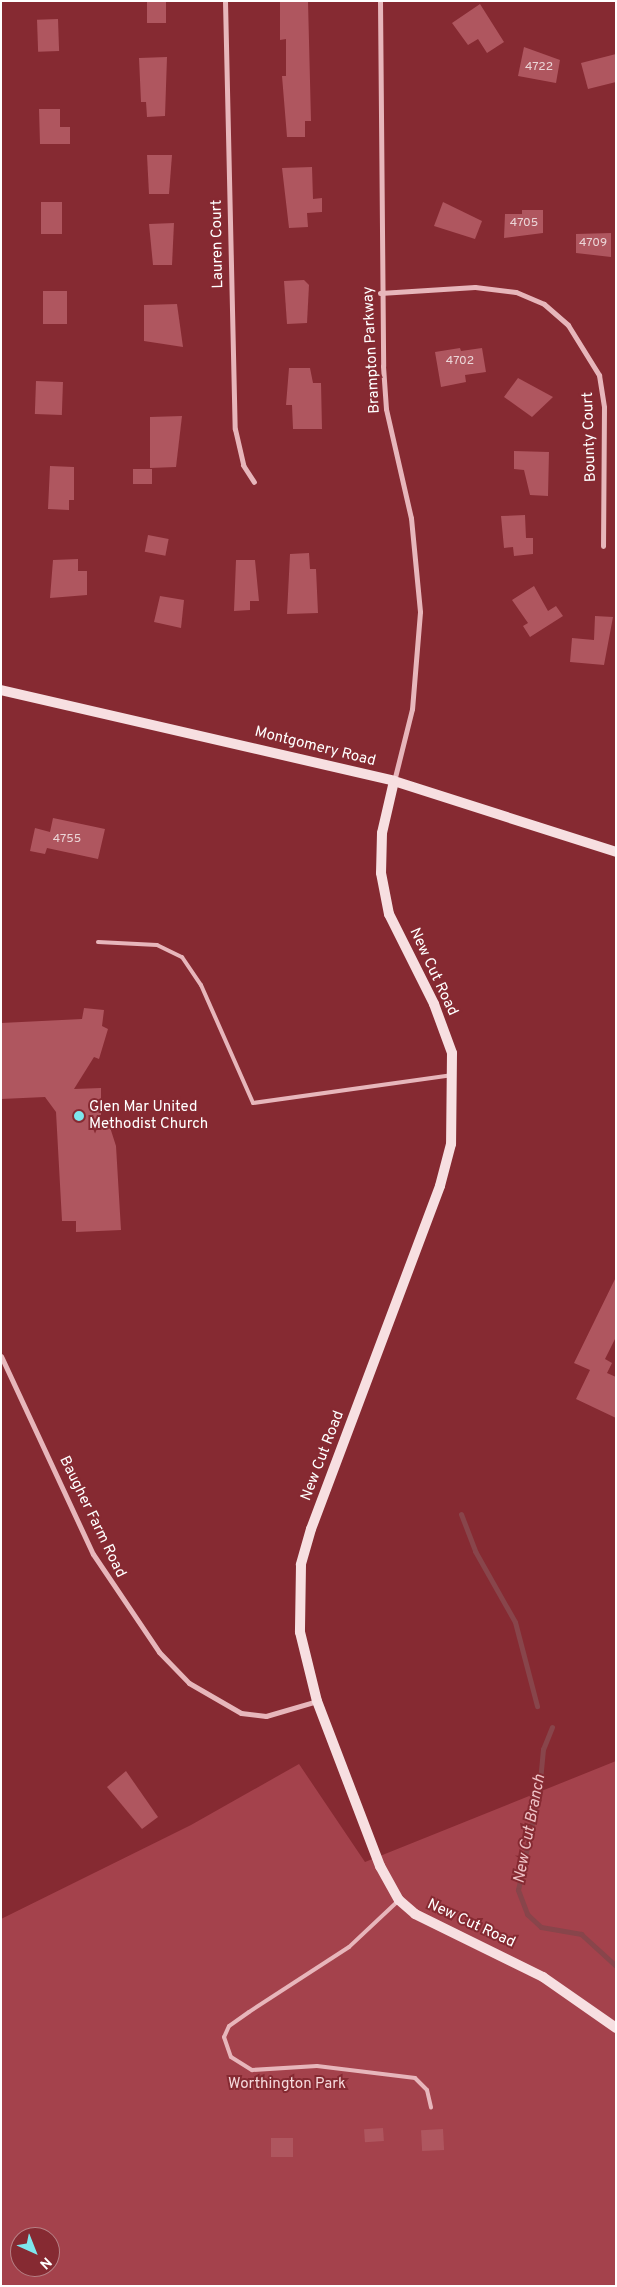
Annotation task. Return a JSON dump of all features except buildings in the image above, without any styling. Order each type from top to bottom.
[{"type":"street","name":"Lauren Court","points":[[225,1],[235,428],[243,465],[254,482]]},
{"type":"street","name":"Brampton Parkway","points":[[380,1],[380,293],[386,409],[411,518],[420,612],[412,709],[394,781]]},
{"type":"street","name":"Bounty Court","points":[[380,293],[475,287],[516,292],[544,304],[568,325],[599,374],[604,407],[604,546]]},
{"type":"street","name":"Montgomery Road","points":[[1,690],[394,781],[616,852]]},
{"type":"street","name":"New Cut Road","points":[[394,781],[382,833],[381,873],[389,914],[434,1004],[452,1053],[454,1075],[452,1144],[440,1186],[301,1565],[300,1632],[317,1701],[380,1866],[399,1900],[415,1914],[543,1977],[616,2028]]},
{"type":"street","name":"Baugher Farm Road","points":[[1,1356],[93,1554],[158,1652],[217,1703],[241,1713],[266,1716],[317,1701]]},
{"type":"lane","points":[[98,942],[157,945],[182,957],[201,985],[254,1103],[454,1075]]},
{"type":"lane","points":[[399,1900],[349,1947],[229,2026],[224,2037],[231,2057],[252,2070],[317,2066],[415,2078],[427,2090],[431,2108]]},
{"type":"green space","name":"Worthington Park","points":[[616,1761],[616,2286],[1,2286],[1,1919],[191,1825],[299,1764],[365,1862]]},
{"type":"waterway","points":[[461,1514],[475,1551],[515,1622],[537,1706]]},
{"type":"waterway","name":"New Cut Branch","points":[[552,1727],[543,1749],[539,1791],[518,1890],[527,1914],[541,1927],[581,1934],[616,1966]]},
{"type":"place","name":"Glen Mar United Methodist Church","points":[[79,1116]]}]
